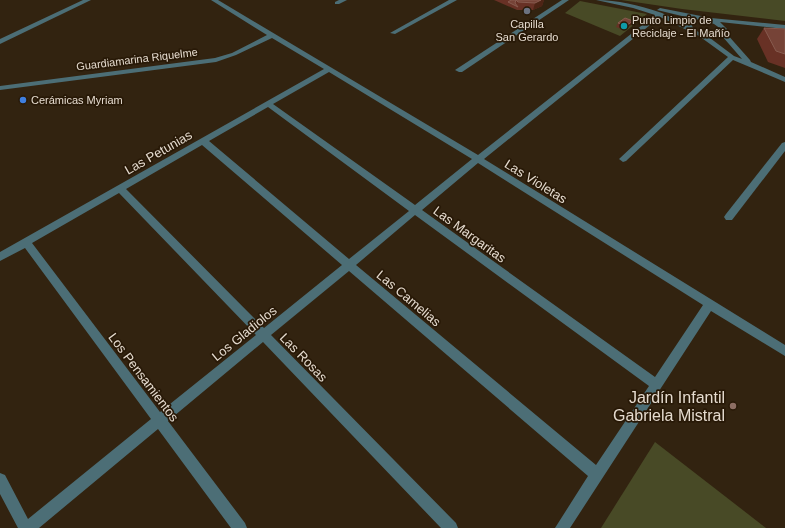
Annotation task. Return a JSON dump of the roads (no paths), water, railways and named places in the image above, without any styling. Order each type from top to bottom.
[{"type":"street","points":[[0,42],[88,0]]},
{"type":"street","name":"Las Violetas","points":[[214,0],[478,159],[785,351]]},
{"type":"street","points":[[337,3],[344,0]]},
{"type":"street","points":[[393,33],[454,0]]},
{"type":"street","points":[[459,70],[566,0]]},
{"type":"street","points":[[599,0],[716,21],[735,48],[754,67]]},
{"type":"street","points":[[634,6],[660,14],[701,35],[732,57],[785,80]]},
{"type":"street","name":"Los Gladiolos","points":[[26,528],[415,210],[660,14]]},
{"type":"street","points":[[689,29],[687,26],[688,20],[703,18],[785,27]]},
{"type":"street","points":[[701,35],[715,36],[724,31],[756,24]]},
{"type":"street","name":"Guardiamarina Riquelme","points":[[3,87],[216,60],[234,54],[272,35]]},
{"type":"street","points":[[622,159],[732,57]]},
{"type":"street","name":"Las Petunias","points":[[0,257],[329,69]]},
{"type":"street","points":[[0,98],[3,87]]},
{"type":"street","name":"Las Margaritas","points":[[268,104],[657,385]]},
{"type":"street","name":"Las Camelias","points":[[203,141],[597,475]]},
{"type":"street","points":[[729,217],[785,145]]},
{"type":"street","name":"Las Rosas","points":[[120,188],[451,528]]},
{"type":"street","name":"Los Pensamientos","points":[[26,242],[240,528]]},
{"type":"street","points":[[562,528],[710,304]]},
{"type":"street","points":[[0,480],[26,528]]},
{"type":"place","name":"Capilla San Gerardo","points":[[527,11]]},
{"type":"place","name":"Punto Limpio de Reciclaje - El Mañío","points":[[624,26]]},
{"type":"place","name":"Cerámicas Myriam","points":[[23,100]]},
{"type":"place","name":"Jardín Infantil Gabriela Mistral","points":[[733,406]]}]
